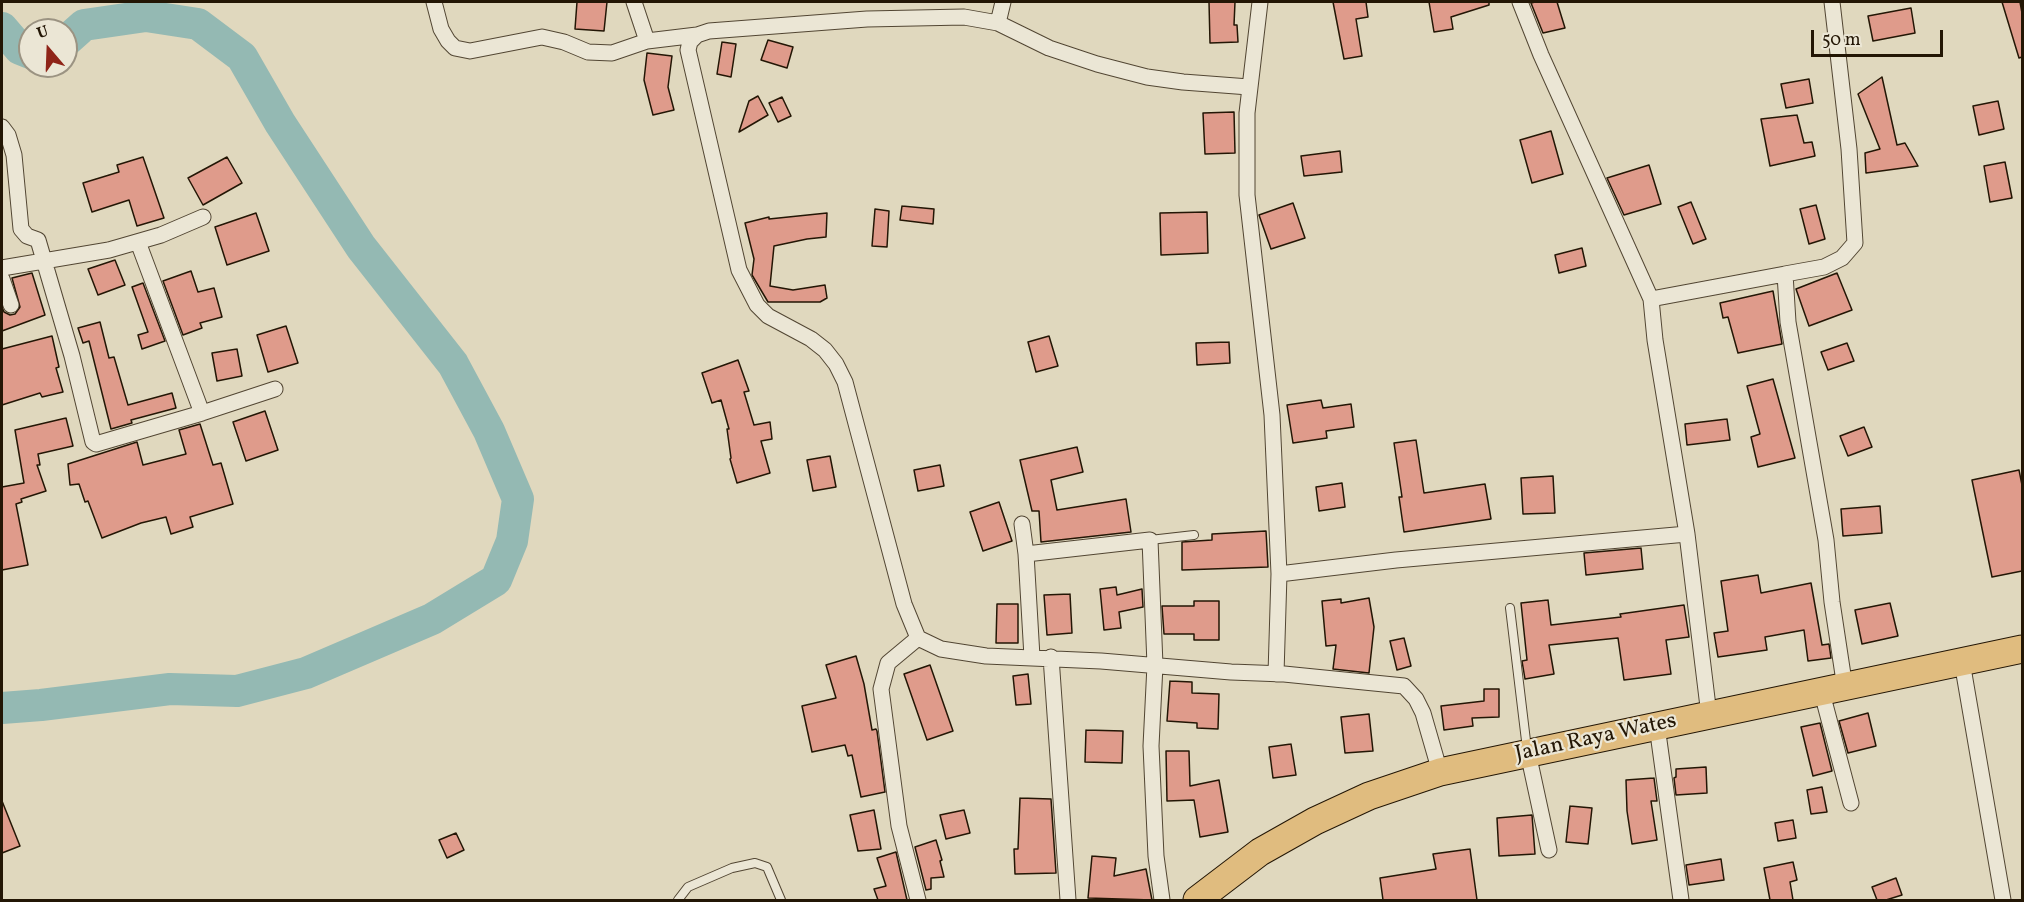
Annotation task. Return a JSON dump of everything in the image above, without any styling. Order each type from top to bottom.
[{"type":"highway","name":"Jalan Raya Wates","points":[[1197,900],[1260,852],[1315,821],[1369,796],[1440,772],[2022,649]]},
{"type":"street","points":[[434,2],[441,30],[448,41],[455,48],[470,51],[542,37],[564,42],[588,52],[612,53],[647,41],[697,35],[709,31],[867,19],[964,17],[998,23],[1049,48],[1147,77],[1249,87]]},
{"type":"street","points":[[634,2],[647,41]]},
{"type":"street","points":[[998,23],[1003,2]]},
{"type":"street","points":[[1261,2],[1247,113],[1247,195],[1272,416],[1279,574],[1276,674]]},
{"type":"street","points":[[1520,2],[1541,55],[1651,299],[1655,340],[1687,534],[1709,715]]},
{"type":"street","points":[[1651,299],[1824,267],[1842,258],[1855,243],[1849,149],[1832,2]]},
{"type":"street","points":[[697,35],[690,42],[688,50],[739,270],[757,305],[768,316],[811,339],[825,350],[836,364],[845,382],[904,604],[918,638],[941,649],[986,656],[1051,657],[1404,686],[1416,699],[1423,713],[1440,772]]},
{"type":"street","points":[[2,127],[8,135],[14,155],[21,229],[27,236],[38,240],[45,260],[94,443],[202,413],[274,388]]},
{"type":"street","points":[[2,268],[109,250],[161,235],[203,217]]},
{"type":"street","points":[[138,242],[202,413]]},
{"type":"street","points":[[1785,274],[1788,322],[1826,540],[1832,602],[1834,690],[1851,803]]},
{"type":"street","points":[[2,279],[11,305]]},
{"type":"street","points":[[1022,525],[1032,657]]},
{"type":"street","points":[[1279,574],[1396,560],[1687,534]]},
{"type":"street","points":[[1026,554],[1150,540],[1155,665],[1151,746],[1156,856],[1162,900]]},
{"type":"street","points":[[918,638],[888,663],[881,689],[899,826],[918,900]]},
{"type":"street","points":[[1051,657],[1068,900]]},
{"type":"street","points":[[1962,662],[2003,900]]},
{"type":"street","points":[[1657,726],[1681,900]]},
{"type":"street","points":[[1528,753],[1549,850]]},
{"type":"lane","points":[[1150,540],[1194,535]]},
{"type":"lane","points":[[1510,608],[1528,753]]},
{"type":"lane","points":[[678,900],[688,888],[732,868],[755,863],[767,867],[780,900]]},
{"type":"building","points":[[577,2],[607,2],[604,31],[575,29]]},
{"type":"building","points":[[1209,2],[1235,2],[1234,25],[1237,25],[1238,42],[1210,43]]},
{"type":"building","points":[[1333,2],[1366,2],[1368,17],[1356,19],[1362,56],[1344,59]]},
{"type":"building","points":[[1429,2],[1489,2],[1489,5],[1451,17],[1453,29],[1434,32]]},
{"type":"building","points":[[1557,2],[1565,28],[1543,33],[1531,3]]},
{"type":"building","points":[[2002,2],[2020,2],[2022,57],[2019,58]]},
{"type":"building","points":[[1911,8],[1915,33],[1873,41],[1868,16]]},
{"type":"building","points":[[768,40],[793,47],[787,68],[761,60]]},
{"type":"building","points":[[722,42],[736,44],[731,77],[717,74]]},
{"type":"building","points":[[647,53],[672,56],[668,87],[674,110],[653,115],[644,80]]},
{"type":"building","points":[[1882,77],[1897,145],[1905,143],[1918,166],[1866,173],[1865,153],[1880,149],[1858,94]]},
{"type":"building","points":[[1809,79],[1813,103],[1786,108],[1781,84]]},
{"type":"building","points":[[758,96],[768,115],[739,132],[749,101]]},
{"type":"building","points":[[782,97],[791,116],[778,122],[769,103]]},
{"type":"building","points":[[1998,101],[2004,129],[1979,135],[1973,106]]},
{"type":"building","points":[[1234,112],[1235,153],[1205,154],[1203,113]]},
{"type":"building","points":[[1797,115],[1804,143],[1812,142],[1815,156],[1770,166],[1761,119]]},
{"type":"building","points":[[1551,131],[1563,174],[1532,183],[1520,140]]},
{"type":"building","points":[[1340,151],[1342,172],[1304,176],[1301,156]]},
{"type":"building","points":[[143,157],[164,218],[137,226],[129,200],[92,212],[83,183],[119,172],[117,165]]},
{"type":"building","points":[[227,157],[242,183],[203,205],[188,178]]},
{"type":"building","points":[[2005,162],[2012,198],[1990,202],[1984,166]]},
{"type":"building","points":[[1649,165],[1661,204],[1624,215],[1607,178]]},
{"type":"building","points":[[1691,202],[1706,239],[1693,244],[1678,207]]},
{"type":"building","points":[[1293,203],[1305,238],[1271,249],[1259,215]]},
{"type":"building","points":[[1816,205],[1825,239],[1809,244],[1800,209]]},
{"type":"building","points":[[902,206],[934,209],[933,224],[900,220]]},
{"type":"building","points":[[875,209],[889,211],[887,247],[872,246]]},
{"type":"building","points":[[1207,212],[1208,253],[1161,255],[1160,213]]},
{"type":"building","points":[[256,213],[269,251],[227,265],[215,227]]},
{"type":"building","points":[[827,213],[826,237],[774,246],[770,286],[793,290],[825,285],[827,298],[820,302],[768,302],[752,275],[754,259],[745,223],[769,217],[769,219]]},
{"type":"building","points":[[1582,248],[1586,266],[1559,273],[1555,255]]},
{"type":"building","points":[[115,260],[125,285],[98,295],[88,269]]},
{"type":"building","points":[[191,271],[198,292],[214,288],[222,317],[200,323],[202,328],[183,335],[163,281]]},
{"type":"building","points":[[32,273],[45,315],[2,331],[2,307],[4,312],[10,315],[15,314],[20,307],[12,278]]},
{"type":"building","points":[[1837,273],[1852,310],[1809,326],[1796,289]]},
{"type":"building","points":[[143,283],[165,341],[142,349],[138,335],[148,332],[132,287]]},
{"type":"building","points":[[1773,291],[1782,344],[1738,353],[1728,317],[1723,318],[1720,303]]},
{"type":"building","points":[[100,322],[109,358],[114,357],[128,405],[172,393],[176,408],[131,420],[132,423],[111,429],[89,341],[83,343],[78,328]]},
{"type":"building","points":[[286,326],[298,363],[268,372],[257,335]]},
{"type":"building","points":[[52,336],[59,367],[56,368],[63,392],[42,397],[40,393],[2,405],[2,349]]},
{"type":"building","points":[[1049,336],[1058,366],[1036,372],[1028,342]]},
{"type":"building","points":[[1229,342],[1230,363],[1197,365],[1196,343]]},
{"type":"building","points":[[1847,343],[1854,361],[1828,370],[1821,352]]},
{"type":"building","points":[[237,349],[242,376],[217,381],[212,353]]},
{"type":"building","points":[[738,360],[749,391],[744,392],[754,425],[770,422],[772,439],[761,441],[770,473],[737,483],[730,459],[727,429],[729,429],[721,400],[712,403],[702,373]]},
{"type":"building","points":[[1773,379],[1795,458],[1758,467],[1751,437],[1760,434],[1747,386]]},
{"type":"building","points":[[1321,400],[1323,408],[1351,404],[1354,427],[1326,431],[1327,438],[1293,443],[1287,405]]},
{"type":"building","points":[[265,411],[278,450],[246,461],[233,422]]},
{"type":"building","points":[[66,418],[73,446],[38,454],[40,465],[37,465],[46,491],[21,499],[22,502],[16,504],[28,565],[2,570],[2,487],[24,483],[15,430]]},
{"type":"building","points":[[1727,419],[1730,440],[1687,445],[1685,424]]},
{"type":"building","points":[[200,424],[213,465],[221,463],[233,504],[190,517],[193,527],[171,534],[166,517],[141,523],[102,538],[79,484],[70,485],[68,464],[137,442],[143,465],[186,454],[179,430]]},
{"type":"building","points":[[1864,427],[1872,447],[1848,456],[1840,436]]},
{"type":"building","points":[[1416,440],[1424,493],[1485,484],[1491,519],[1404,532],[1399,497],[1402,497],[1394,443]]},
{"type":"building","points":[[1077,447],[1083,472],[1051,480],[1057,510],[1126,499],[1131,532],[1041,542],[1039,511],[1032,511],[1020,460]]},
{"type":"building","points":[[830,456],[836,487],[813,491],[807,460]]},
{"type":"building","points":[[940,465],[944,486],[918,491],[914,470]]},
{"type":"building","points":[[2019,470],[2022,485],[2022,571],[1992,577],[1972,480]]},
{"type":"building","points":[[1553,476],[1555,513],[1523,514],[1521,478]]},
{"type":"building","points":[[1342,483],[1345,507],[1319,511],[1316,487]]},
{"type":"building","points":[[999,502],[1012,541],[983,551],[970,512]]},
{"type":"building","points":[[1880,506],[1882,533],[1843,536],[1841,509]]},
{"type":"building","points":[[1266,531],[1268,567],[1182,570],[1182,542],[1212,540],[1212,534]]},
{"type":"building","points":[[1641,548],[1643,569],[1586,575],[1584,553]]},
{"type":"building","points":[[1758,575],[1761,593],[1811,583],[1822,645],[1829,644],[1831,658],[1808,661],[1804,630],[1765,637],[1767,650],[1718,657],[1714,633],[1728,631],[1721,581]]},
{"type":"building","points":[[1116,587],[1117,595],[1142,589],[1143,607],[1119,612],[1121,628],[1104,630],[1100,589]]},
{"type":"building","points":[[1070,594],[1072,633],[1047,635],[1044,595]]},
{"type":"building","points":[[1369,598],[1374,627],[1369,673],[1333,669],[1336,645],[1326,646],[1322,601],[1341,599],[1341,603]]},
{"type":"building","points":[[1548,600],[1551,625],[1621,617],[1620,614],[1684,605],[1689,637],[1666,640],[1671,674],[1624,680],[1618,638],[1549,645],[1554,674],[1525,679],[1522,661],[1527,660],[1521,603]]},
{"type":"building","points":[[1194,601],[1219,601],[1219,640],[1194,640],[1194,634],[1164,634],[1162,606],[1194,606]]},
{"type":"building","points":[[1890,603],[1898,636],[1862,644],[1855,610]]},
{"type":"building","points":[[997,604],[1018,604],[1018,643],[996,643]]},
{"type":"building","points":[[1404,638],[1411,666],[1397,670],[1390,641]]},
{"type":"building","points":[[856,656],[864,684],[872,730],[877,731],[885,792],[861,797],[852,755],[848,756],[845,745],[812,752],[802,706],[836,698],[826,665]]},
{"type":"building","points":[[930,665],[953,731],[927,740],[904,674]]},
{"type":"building","points":[[1028,674],[1031,704],[1016,705],[1013,676]]},
{"type":"building","points":[[1170,681],[1192,682],[1192,693],[1219,694],[1218,729],[1197,728],[1197,723],[1167,721]]},
{"type":"building","points":[[1484,689],[1499,689],[1499,717],[1472,718],[1473,726],[1444,730],[1441,706],[1484,701]]},
{"type":"building","points":[[1868,713],[1876,746],[1848,753],[1839,721]]},
{"type":"building","points":[[1369,714],[1373,751],[1345,753],[1341,717]]},
{"type":"building","points":[[1820,723],[1832,771],[1813,776],[1801,727]]},
{"type":"building","points":[[1086,730],[1123,731],[1122,763],[1085,762]]},
{"type":"building","points":[[1291,744],[1296,775],[1273,778],[1269,747]]},
{"type":"building","points":[[1166,751],[1189,751],[1190,786],[1219,780],[1228,832],[1200,837],[1194,800],[1167,801]]},
{"type":"building","points":[[1706,767],[1707,793],[1676,795],[1674,778],[1676,769]]},
{"type":"building","points":[[1654,778],[1657,801],[1651,801],[1657,840],[1632,844],[1627,811],[1626,780]]},
{"type":"building","points":[[1822,787],[1827,812],[1811,814],[1807,790]]},
{"type":"building","points":[[1020,798],[1051,799],[1056,873],[1015,874],[1014,849],[1018,849]]},
{"type":"building","points":[[2,801],[20,846],[2,853]]},
{"type":"building","points":[[1570,806],[1592,808],[1588,844],[1566,842]]},
{"type":"building","points":[[874,810],[881,849],[858,851],[850,815]]},
{"type":"building","points":[[964,810],[970,833],[946,839],[940,815]]},
{"type":"building","points":[[1532,815],[1535,854],[1499,856],[1497,818]]},
{"type":"building","points":[[1793,820],[1796,838],[1778,841],[1775,823]]},
{"type":"building","points":[[456,833],[464,850],[447,858],[439,840]]},
{"type":"building","points":[[936,840],[944,877],[931,878],[931,889],[926,890],[915,847]]},
{"type":"building","points":[[1470,849],[1477,900],[1383,900],[1380,878],[1436,869],[1433,854]]},
{"type":"building","points":[[896,852],[907,900],[878,900],[874,889],[886,886],[877,858]]},
{"type":"building","points":[[1092,856],[1116,858],[1114,876],[1146,869],[1152,900],[1088,898]]},
{"type":"building","points":[[1721,859],[1724,880],[1689,885],[1686,865]]},
{"type":"building","points":[[1793,862],[1797,880],[1790,882],[1793,900],[1770,900],[1764,868]]},
{"type":"building","points":[[1896,878],[1902,895],[1877,900],[1872,887]]},
{"type":"waterway","points":[[2,708],[170,689],[237,691],[306,673],[432,619],[496,580],[512,541],[518,499],[489,431],[453,364],[361,247],[280,123],[242,57],[198,24],[146,16],[84,25],[78,30]]},
{"type":"waterway","points":[[2,28],[18,47]]}]
